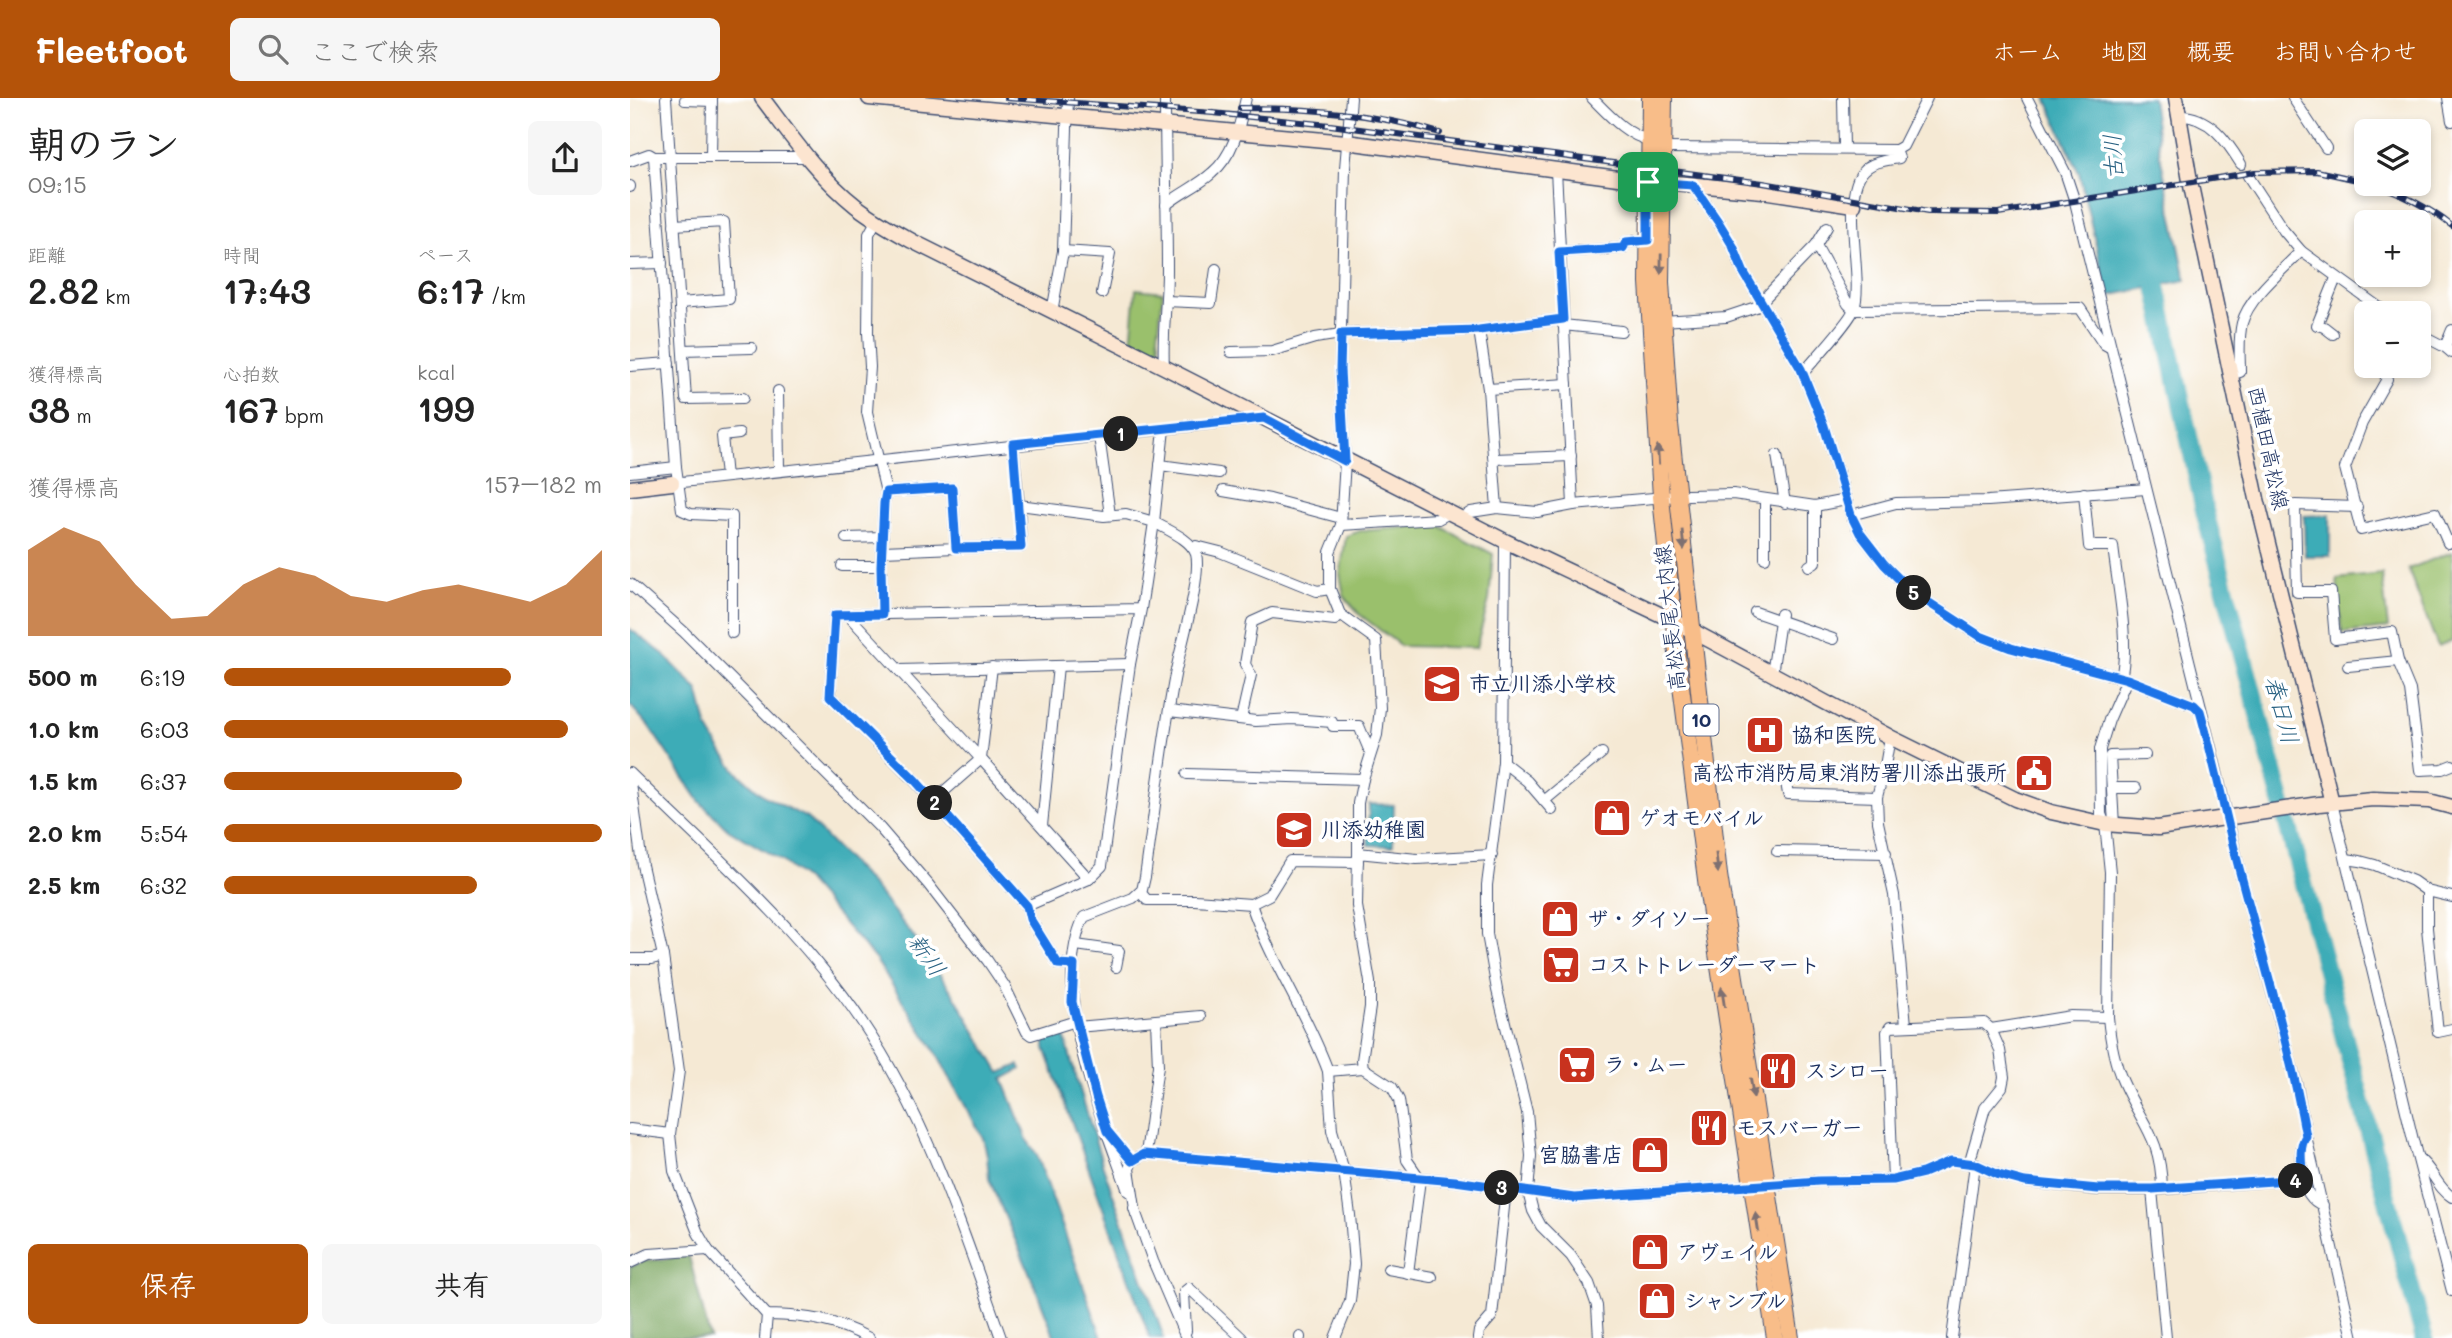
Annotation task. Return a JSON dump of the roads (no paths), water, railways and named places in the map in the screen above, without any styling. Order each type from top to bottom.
[{"type":"main road","name":"高松長尾大内線","points":[[1650,98],[1656,144]]},
{"type":"main road","name":"高松長尾大内線","points":[[1664,98],[1656,144],[1655,182],[1670,424],[1718,876],[1759,1185],[1775,1338]]},
{"type":"main road","name":"高松長尾大内線","points":[[1655,182],[1648,240],[1650,327],[1661,497],[1674,621],[1707,887],[1759,1185],[1791,1338]]},
{"type":"street","points":[[666,98],[686,399],[743,398]]},
{"type":"street","points":[[762,98],[832,185],[876,221],[1504,541],[1674,621],[1890,737],[2015,799],[2051,812],[2109,825],[2158,828],[2326,803],[2388,799],[2429,801],[2452,807]]},
{"type":"street","points":[[869,98],[1346,142],[1655,182],[1763,191],[1854,205]]},
{"type":"street","points":[[1052,312],[1063,251],[1068,98]]},
{"type":"street","points":[[1164,367],[1162,338],[1166,301],[1165,98]]},
{"type":"street","points":[[1166,205],[1212,173],[1227,155],[1238,131],[1246,98]]},
{"type":"street","points":[[1352,98],[1346,142],[1340,370],[1345,461],[1341,522],[1330,552],[1330,589],[1340,614],[1376,640],[1380,708],[1377,735],[1370,752],[1358,803],[1357,906],[1370,995],[1363,1068]]},
{"type":"street","points":[[1592,98],[1632,133],[1656,144],[1896,150],[1903,146],[1927,98]]},
{"type":"street","points":[[1843,98],[1844,148]]},
{"type":"street","points":[[2027,98],[2068,182],[2297,1086],[2353,1338]]},
{"type":"street","name":"西植田高松線","points":[[2176,98],[2190,181],[2230,374],[2326,803]]},
{"type":"street","points":[[2294,98],[2326,148]]},
{"type":"street","points":[[2448,98],[2452,121]]},
{"type":"street","points":[[685,100],[712,100],[711,157]]},
{"type":"street","points":[[2179,116],[2187,116],[2214,128],[2241,164]]},
{"type":"street","points":[[1803,373],[1854,310],[1857,273],[1853,248],[1854,205],[1858,177],[1875,163],[1899,158],[1896,150]]},
{"type":"street","points":[[631,160],[649,154],[654,157],[807,157]]},
{"type":"street","points":[[654,157],[675,483],[682,510],[691,514],[732,516],[733,633]]},
{"type":"street","points":[[1556,170],[1573,505]]},
{"type":"street","points":[[2248,176],[2284,231],[2301,251],[2370,301]]},
{"type":"street","points":[[1693,185],[1733,246],[1743,271],[1803,373],[1824,426],[1851,515],[1860,533],[1884,564],[1911,591],[1980,636],[2011,648],[2124,678],[2194,705],[2200,711]]},
{"type":"street","points":[[876,221],[869,233],[870,367],[867,412],[886,492],[881,566],[882,614]]},
{"type":"street","points":[[674,225],[724,222],[729,299],[680,303]]},
{"type":"street","points":[[1662,321],[1726,317],[1756,307],[1816,244],[1827,227]]},
{"type":"street","points":[[1559,252],[1623,248],[1626,242],[1648,240]]},
{"type":"street","points":[[1816,244],[1854,310]]},
{"type":"street","points":[[1063,251],[1110,254],[1102,293]]},
{"type":"street","points":[[2230,374],[2240,372],[2239,344],[2247,309],[2301,251]]},
{"type":"street","points":[[630,264],[662,263]]},
{"type":"street","points":[[1166,301],[1211,303],[1216,269]]},
{"type":"street","points":[[2333,334],[2324,327],[2317,326],[2336,278]]},
{"type":"street","points":[[1854,310],[2080,308],[2104,344],[2111,348]]},
{"type":"street","points":[[1231,352],[1272,351],[1315,338],[1341,334],[1479,330],[1563,322],[1621,331]]},
{"type":"street","points":[[1479,330],[1488,388],[1497,508]]},
{"type":"street","points":[[2431,340],[2448,350],[2452,330]]},
{"type":"street","points":[[683,350],[751,348]]},
{"type":"street","points":[[630,366],[669,363]]},
{"type":"street","points":[[2386,378],[2362,423],[2345,468],[2361,530],[2435,513],[2448,542],[2452,541]]},
{"type":"street","points":[[1488,388],[1567,384]]},
{"type":"street","points":[[778,391],[779,471]]},
{"type":"street","points":[[630,488],[1264,418]]},
{"type":"street","points":[[1027,906],[1089,879],[1102,866],[1130,664],[1154,522],[1164,429]]},
{"type":"street","points":[[726,477],[722,436],[739,434]]},
{"type":"street","points":[[1099,436],[1110,515]]},
{"type":"street","points":[[883,551],[1021,547],[1013,444]]},
{"type":"street","points":[[1777,455],[1785,503]]},
{"type":"street","points":[[1494,459],[1571,456]]},
{"type":"street","points":[[1160,465],[1219,473]]},
{"type":"street","points":[[630,472],[676,467]]},
{"type":"street","points":[[886,492],[952,488],[956,548]]},
{"type":"street","points":[[1851,515],[1896,503],[1989,501],[2146,489]]},
{"type":"street","points":[[1223,491],[1270,499],[1341,522],[1438,519],[1497,508],[1537,512],[1573,505],[1679,495],[1732,494],[1815,506],[1846,500]]},
{"type":"street","points":[[2084,493],[2089,546],[2113,545],[2124,641],[2124,678],[2100,749],[2101,814],[2109,825]]},
{"type":"street","points":[[1765,500],[1765,558]]},
{"type":"street","points":[[1019,505],[1110,515],[1126,514],[1154,522],[1192,547],[1220,552],[1317,591],[1330,589]]},
{"type":"street","points":[[2297,592],[2295,505],[2357,508]]},
{"type":"street","points":[[1809,566],[1815,562],[1815,506]]},
{"type":"street","points":[[846,538],[883,537]]},
{"type":"street","points":[[1504,541],[1503,762],[1487,885],[1487,934],[1497,990],[1527,1112],[1531,1156],[1528,1192],[1533,1211],[1541,1226],[1571,1256],[1589,1283],[1597,1306],[1599,1338]]},
{"type":"street","points":[[1186,1338],[1153,1261],[1107,1131],[1072,1002],[1078,929],[1084,917],[1133,898],[1140,892],[1145,877],[1169,711],[1195,580],[1197,563],[1192,547]]},
{"type":"street","points":[[842,566],[881,566]]},
{"type":"street","points":[[630,584],[684,632],[878,827],[928,884],[987,960],[1004,985],[1027,1032],[1031,1035],[1077,1024],[1200,1016]]},
{"type":"street","points":[[2280,596],[2297,592],[2331,592],[2336,639],[2392,632],[2398,661],[2410,690],[2420,771],[2452,765]]},
{"type":"street","points":[[1074,965],[1058,964],[1030,919],[1027,906],[933,801],[830,696],[835,615],[1141,609]]},
{"type":"street","points":[[1755,612],[1781,618],[1833,639]]},
{"type":"street","points":[[1241,719],[1251,675],[1245,664],[1252,622],[1272,613],[1335,620],[1340,614]]},
{"type":"street","points":[[848,615],[1089,879]]},
{"type":"street","points":[[1772,674],[1781,618]]},
{"type":"street","points":[[2348,666],[2398,661]]},
{"type":"street","points":[[899,670],[1130,664]]},
{"type":"street","points":[[1042,826],[1058,666]]},
{"type":"street","points":[[933,801],[981,759],[992,667]]},
{"type":"street","points":[[1169,711],[1241,719],[1292,719],[1332,722],[1333,726],[1359,726],[1370,752]]},
{"type":"street","points":[[1890,737],[1877,797],[1878,822],[1894,895],[1906,1025]]},
{"type":"street","points":[[1544,801],[1602,753]]},
{"type":"street","points":[[2145,755],[2110,756],[2112,788],[2109,825],[2108,1017],[2110,1040],[2122,1079],[2157,1146],[2161,1159],[2157,1189],[2166,1338]]},
{"type":"street","points":[[1503,762],[1527,781],[1552,810]]},
{"type":"street","points":[[1187,774],[1363,779]]},
{"type":"street","points":[[630,775],[642,865],[663,956],[679,1071],[670,1134],[674,1171],[698,1233],[708,1250],[767,1315],[810,1316],[848,1327],[869,1338]]},
{"type":"street","points":[[630,775],[791,930],[862,1022],[913,1109],[956,1212],[1002,1338]]},
{"type":"street","points":[[1785,777],[1788,794],[1877,797]]},
{"type":"street","points":[[2112,788],[2136,788]]},
{"type":"street","points":[[2326,803],[2346,859],[2452,1291]]},
{"type":"street","points":[[1777,851],[1886,853]]},
{"type":"street","points":[[1140,892],[1147,900],[1251,904],[1269,895],[1290,861],[1492,855]]},
{"type":"street","points":[[2346,859],[2375,865],[2413,881],[2427,891],[2452,897]]},
{"type":"street","points":[[2427,891],[2427,928],[2438,1032],[2452,1029]]},
{"type":"street","points":[[1251,904],[1279,970],[1317,1041],[1328,1071],[1332,1130],[1343,1171],[1354,1264],[1350,1301],[1335,1338]]},
{"type":"street","points":[[1076,945],[1119,951],[1116,967]]},
{"type":"street","points":[[630,959],[663,956]]},
{"type":"street","points":[[1992,1029],[2071,1016],[2108,1017]]},
{"type":"street","points":[[1146,1154],[1158,1066],[1156,1020]]},
{"type":"street","points":[[1893,1180],[1887,1032],[1890,1027],[1906,1025],[1983,1023],[1992,1029],[2000,1050],[2004,1077],[2001,1087],[1985,1108],[1972,1164],[1952,1338]]},
{"type":"street","points":[[1328,1071],[1363,1068],[1392,1087],[1399,1100],[1407,1160],[1420,1179],[1408,1273]]},
{"type":"street","points":[[630,1129],[670,1134]]},
{"type":"street","points":[[1107,1131],[1132,1161]]},
{"type":"street","points":[[2306,1136],[2301,1151],[2303,1179],[2311,1198],[2315,1203],[2323,1205]]},
{"type":"street","points":[[1136,1214],[1129,1169],[1136,1157],[1146,1154],[1343,1171],[1574,1198],[1819,1181],[1893,1180],[1923,1173],[1951,1161],[1972,1164],[1999,1175],[2035,1184],[2098,1189],[2157,1189],[2303,1179]]},
{"type":"street","points":[[2418,1158],[2452,1197]]},
{"type":"street","points":[[1478,1338],[1479,1331],[1492,1316],[1506,1189]]},
{"type":"street","points":[[630,1263],[649,1254],[708,1250]]},
{"type":"street","points":[[1388,1269],[1432,1277]]},
{"type":"street","points":[[1186,1338],[1184,1292],[1189,1288],[1242,1338]]},
{"type":"street","points":[[765,1338],[767,1315]]},
{"type":"water","name":"古川","points":[[2046,98],[2152,98],[2160,155],[2186,280],[2108,296],[2079,173]]},
{"type":"water","points":[[2330,515],[2330,556],[2305,556],[2304,516]]},
{"type":"water","points":[[630,629],[662,653],[698,690],[708,729],[738,773],[764,796],[807,818],[874,887],[911,933],[954,995],[1000,1073],[1019,1065],[1021,1069],[1003,1079],[1027,1140],[1037,1155],[1102,1338],[1055,1338],[989,1179],[983,1138],[934,1049],[876,960],[808,882],[782,861],[728,829],[700,802],[648,725],[630,705]]},
{"type":"water","points":[[1369,804],[1394,805],[1393,846],[1368,845]]},
{"type":"water","points":[[1064,1036],[1103,1166],[1164,1338],[1150,1338],[1045,1048],[1045,1040]]},
{"type":"waterway","name":"春日川","points":[[2151,261],[2205,513],[2424,1338]]},
{"type":"railway","points":[[1007,98],[1213,113],[1330,125],[1763,183],[1928,212],[1998,213],[2255,172],[2317,171],[2354,179]]},
{"type":"railway","points":[[1240,108],[1341,113],[1440,133]]},
{"type":"railway","points":[[2403,196],[2452,226]]},
{"type":"place","name":"市立川添小学校","points":[[1442,684]]},
{"type":"place","name":"協和医院","points":[[1765,735]]},
{"type":"place","name":"高松市消防局東消防署川添出張所","points":[[2034,773]]},
{"type":"place","name":"ゲオモバイル","points":[[1612,818]]},
{"type":"place","name":"川添幼稚園","points":[[1294,830]]},
{"type":"place","name":"ザ・ダイソー","points":[[1560,919]]},
{"type":"place","name":"コストトレーダーマート","points":[[1561,965]]},
{"type":"place","name":"ラ・ムー","points":[[1577,1065]]},
{"type":"place","name":"スシロー","points":[[1778,1071]]},
{"type":"place","name":"モスバーガー","points":[[1709,1128]]},
{"type":"place","name":"宮脇書店","points":[[1650,1155]]},
{"type":"place","name":"アヴェイル","points":[[1650,1252]]},
{"type":"place","name":"シャンブル","points":[[1657,1301]]},
{"type":"water label","name":"新川","points":[[927,955]]}]
